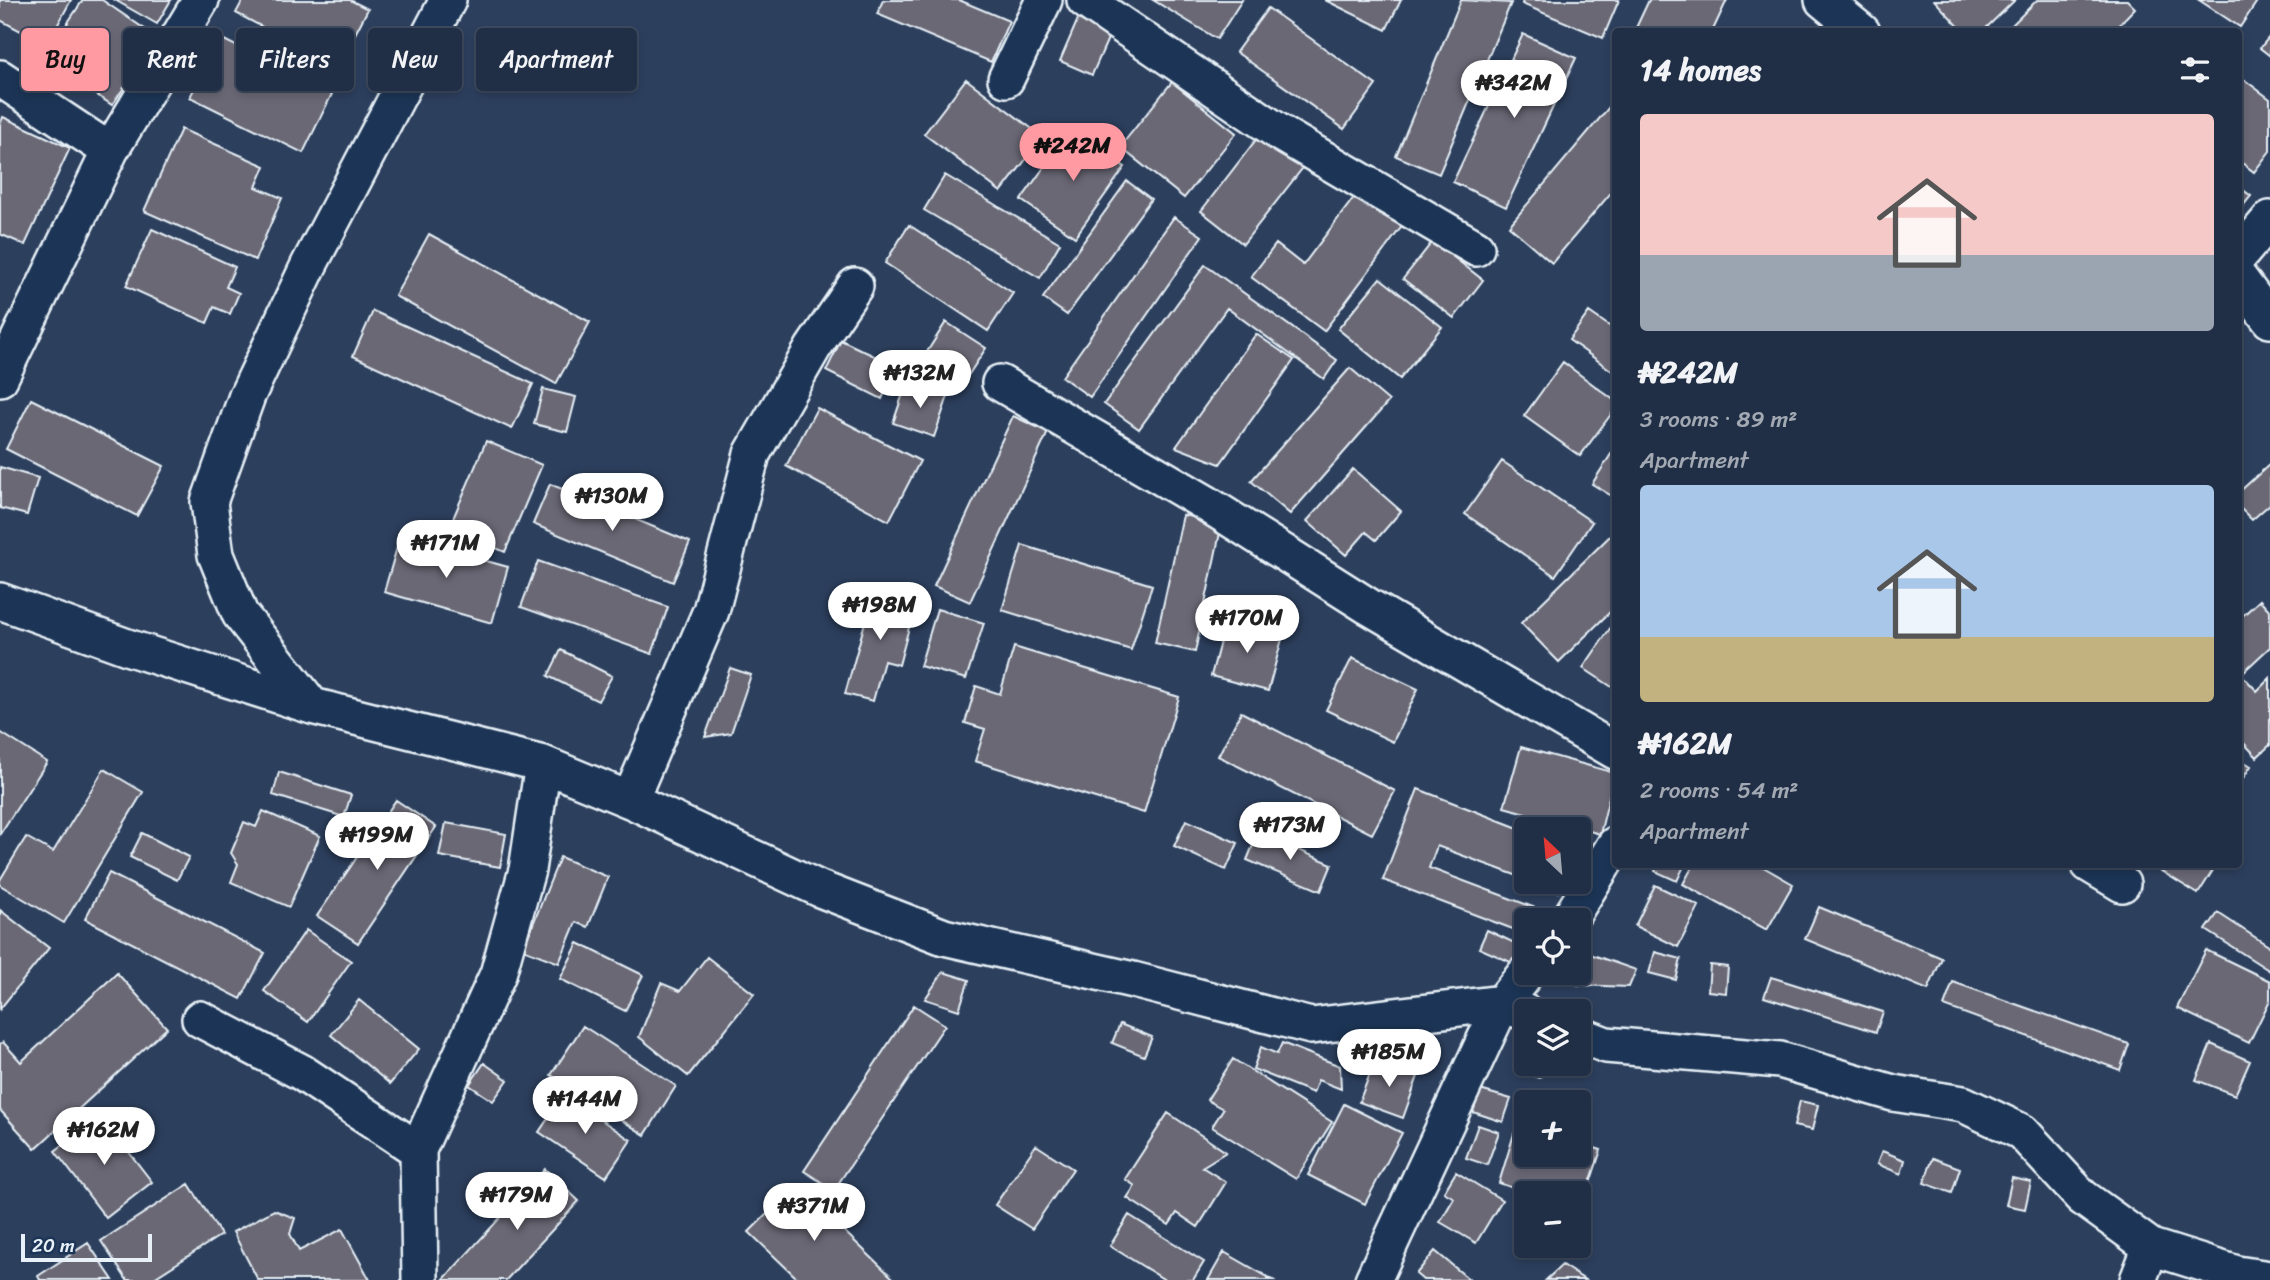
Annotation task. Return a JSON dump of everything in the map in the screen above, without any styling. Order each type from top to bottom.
[{"type":"street","points":[[0,378],[110,150],[201,0]]},
{"type":"street","points":[[312,706],[240,614],[216,555],[209,502],[247,396],[292,300],[448,0]]},
{"type":"street","points":[[1006,79],[1044,0]]},
{"type":"street","points":[[1085,0],[1283,135],[1476,248]]},
{"type":"street","points":[[1823,0],[1857,28]]},
{"type":"street","points":[[0,78],[110,150]]},
{"type":"street","points":[[2242,252],[2270,219]]},
{"type":"street","points":[[2242,282],[2270,320]]},
{"type":"street","points":[[630,800],[711,611],[752,454],[813,348],[855,286]]},
{"type":"street","points":[[1000,383],[1204,502],[1368,606],[1612,749]]},
{"type":"street","points":[[0,601],[130,648],[312,706],[543,764],[630,800],[820,889],[944,937],[1133,980],[1311,1026],[1514,1008]]},
{"type":"street","points":[[420,1280],[418,1150],[498,974],[527,870],[543,764]]},
{"type":"street","points":[[1576,908],[1612,850]]},
{"type":"street","points":[[2096,868],[2122,884]]},
{"type":"street","points":[[1373,1280],[1514,1008]]},
{"type":"street","points":[[200,1019],[301,1072],[418,1150]]},
{"type":"street","points":[[1591,1039],[1606,1045],[1780,1060],[1893,1093],[1964,1104],[2022,1132],[2082,1197],[2151,1247],[2237,1274],[2270,1279]]},
{"type":"street","points":[[2138,1280],[2151,1247]]},
{"type":"building","points":[[0,0],[71,0],[56,28],[21,28],[21,31],[0,20]]},
{"type":"building","points":[[83,0],[102,0],[143,28],[123,28],[123,89],[112,105],[91,91],[109,91],[109,28],[64,28]]},
{"type":"building","points":[[115,0],[171,0],[157,24]]},
{"type":"building","points":[[243,0],[350,0],[368,9],[354,36],[354,28],[264,28],[236,13]]},
{"type":"building","points":[[883,0],[959,0],[1009,21],[991,62],[877,14]]},
{"type":"building","points":[[1153,0],[1242,0],[1217,39]]},
{"type":"building","points":[[1325,0],[1401,0],[1386,30]]},
{"type":"building","points":[[1461,0],[1511,3],[1439,174],[1396,156]]},
{"type":"building","points":[[1523,0],[1619,0],[1603,38],[1522,4]]},
{"type":"building","points":[[1649,0],[1727,0],[1714,28],[1636,28]]},
{"type":"building","points":[[1934,0],[2015,0],[1986,28],[1960,28]]},
{"type":"building","points":[[2037,0],[2127,0],[2135,8],[2116,28],[2009,28]]},
{"type":"building","points":[[2199,0],[2258,0],[2240,27]]},
{"type":"building","points":[[1268,8],[1376,85],[1344,129],[1236,52]]},
{"type":"building","points":[[1078,19],[1110,34],[1092,75],[1060,61]]},
{"type":"building","points":[[1523,34],[1576,58],[1506,207],[1453,182]]},
{"type":"building","points":[[2270,36],[2270,56],[2260,48]]},
{"type":"building","points":[[222,39],[236,46],[236,91],[326,91],[332,94],[303,153],[190,97],[193,91],[222,91]]},
{"type":"building","points":[[2242,78],[2270,99],[2270,151],[2254,172],[2242,163]]},
{"type":"building","points":[[966,79],[1043,137],[1001,192],[924,134]]},
{"type":"building","points":[[1172,82],[1236,133],[1184,198],[1120,147]]},
{"type":"building","points":[[1612,104],[1612,192],[1552,263],[1509,226]]},
{"type":"building","points":[[3,117],[70,148],[25,245],[0,234],[0,125]]},
{"type":"building","points":[[181,129],[265,166],[256,187],[282,198],[255,260],[144,211]]},
{"type":"building","points":[[1071,129],[1125,167],[1075,237],[1021,200]]},
{"type":"building","points":[[1262,132],[1305,165],[1243,244],[1201,211]]},
{"type":"building","points":[[945,175],[1060,243],[1040,278],[924,210]]},
{"type":"building","points":[[1127,181],[1151,199],[1067,315],[1043,298]]},
{"type":"building","points":[[2242,189],[2251,196],[2242,207]]},
{"type":"building","points":[[1359,191],[1403,225],[1324,331],[1251,277],[1276,244],[1303,265]]},
{"type":"building","points":[[1174,217],[1202,236],[1090,397],[1062,377]]},
{"type":"building","points":[[909,225],[1013,293],[988,331],[885,263]]},
{"type":"building","points":[[152,229],[235,267],[226,287],[239,293],[230,314],[214,307],[207,323],[126,286]]},
{"type":"building","points":[[429,234],[590,322],[556,384],[395,296]]},
{"type":"building","points":[[1433,241],[1483,280],[1454,318],[1403,279]]},
{"type":"building","points":[[1205,265],[1337,360],[1324,379],[1227,308],[1139,429],[1104,404]]},
{"type":"building","points":[[1380,278],[1442,327],[1400,379],[1338,329]]},
{"type":"building","points":[[373,311],[533,384],[512,429],[353,356]]},
{"type":"building","points":[[1589,312],[1612,328],[1612,371],[1569,340]]},
{"type":"building","points":[[2242,316],[2248,321],[2242,328]]},
{"type":"building","points":[[946,322],[986,348],[960,388],[920,363]]},
{"type":"building","points":[[1256,334],[1294,360],[1220,464],[1176,447]]},
{"type":"building","points":[[841,340],[897,367],[882,399],[826,371]]},
{"type":"building","points":[[1563,362],[1612,399],[1612,413],[1580,456],[1524,416]]},
{"type":"building","points":[[1350,368],[1389,401],[1290,514],[1251,481]]},
{"type":"building","points":[[907,382],[948,396],[934,437],[893,423]]},
{"type":"building","points":[[543,389],[576,397],[567,432],[534,424]]},
{"type":"building","points":[[31,399],[164,466],[137,516],[6,449]]},
{"type":"building","points":[[817,408],[920,461],[889,521],[786,466]]},
{"type":"building","points":[[1013,416],[1048,432],[970,602],[934,586]]},
{"type":"building","points":[[486,441],[542,465],[505,552],[449,528]]},
{"type":"building","points":[[1612,453],[1612,496],[1592,484]]},
{"type":"building","points":[[1502,461],[1592,522],[1555,576],[1465,514]]},
{"type":"building","points":[[2270,464],[2270,504],[2252,520],[2242,510],[2242,489]]},
{"type":"building","points":[[0,467],[38,478],[27,515],[0,508]]},
{"type":"building","points":[[1353,469],[1401,511],[1376,540],[1366,532],[1346,555],[1307,521]]},
{"type":"building","points":[[550,484],[690,542],[673,582],[533,524]]},
{"type":"building","points":[[1183,515],[1222,523],[1195,652],[1155,643]]},
{"type":"building","points":[[1612,536],[1612,610],[1559,662],[1521,623]]},
{"type":"building","points":[[400,537],[508,567],[492,623],[384,592]]},
{"type":"building","points":[[1022,545],[1152,585],[1131,650],[1002,610]]},
{"type":"building","points":[[538,561],[668,607],[652,654],[521,607]]},
{"type":"building","points":[[874,590],[916,601],[899,665],[884,661],[873,701],[845,694]]},
{"type":"building","points":[[2260,600],[2270,611],[2270,647],[2242,673],[2242,616]]},
{"type":"building","points":[[937,609],[984,623],[966,679],[920,666]]},
{"type":"building","points":[[1226,619],[1283,635],[1268,691],[1211,676]]},
{"type":"building","points":[[1611,627],[1612,628],[1612,687],[1583,668]]},
{"type":"building","points":[[1014,647],[1179,697],[1144,813],[975,761],[985,729],[965,723],[976,686],[1000,694]]},
{"type":"building","points":[[561,650],[612,676],[598,701],[548,676]]},
{"type":"building","points":[[1352,658],[1418,689],[1393,742],[1326,710]]},
{"type":"building","points":[[730,668],[751,675],[731,733],[705,737]]},
{"type":"building","points":[[2242,675],[2257,691],[2270,678],[2270,745],[2257,757],[2242,741]]},
{"type":"building","points":[[1241,712],[1395,791],[1372,834],[1218,756]]},
{"type":"building","points":[[0,732],[47,762],[0,834]]},
{"type":"building","points":[[1521,747],[1612,772],[1612,785],[1600,834],[1591,831],[1591,817],[1540,817],[1504,807]]},
{"type":"building","points":[[2242,760],[2251,766],[2242,780]]},
{"type":"building","points":[[104,769],[143,792],[64,923],[0,885],[0,880],[26,837],[53,852]]},
{"type":"building","points":[[279,772],[351,795],[344,817],[273,795]]},
{"type":"building","points":[[1418,789],[1514,826],[1514,875],[1437,846],[1429,868],[1536,908],[1514,908],[1514,929],[1383,880]]},
{"type":"building","points":[[396,800],[436,827],[358,943],[317,916]]},
{"type":"building","points":[[263,811],[320,836],[289,907],[231,882],[238,864],[231,853],[244,822],[256,827]]},
{"type":"building","points":[[1186,820],[1238,843],[1226,870],[1174,846]]},
{"type":"building","points":[[446,823],[506,834],[500,867],[439,856]]},
{"type":"building","points":[[142,833],[189,857],[177,880],[130,857]]},
{"type":"building","points":[[1258,833],[1332,864],[1321,891],[1247,860]]},
{"type":"building","points":[[560,857],[608,877],[588,927],[576,922],[559,963],[523,949]]},
{"type":"building","points":[[1656,868],[1683,868],[1677,881],[1655,871]]},
{"type":"building","points":[[1692,868],[1765,868],[1793,884],[1767,930],[1683,884]]},
{"type":"building","points":[[2156,868],[2214,868],[2198,894]]},
{"type":"building","points":[[109,873],[265,953],[241,999],[85,919]]},
{"type":"building","points":[[1655,885],[1699,906],[1678,947],[1635,926]]},
{"type":"building","points":[[1819,907],[1942,958],[1928,990],[1805,939]]},
{"type":"building","points":[[0,910],[49,948],[0,1009]]},
{"type":"building","points":[[2218,913],[2270,947],[2270,971],[2206,930]]},
{"type":"building","points":[[306,930],[351,961],[308,1022],[264,991]]},
{"type":"building","points":[[1487,930],[1514,943],[1514,964],[1479,948]]},
{"type":"building","points":[[578,943],[643,975],[625,1011],[560,979]]},
{"type":"building","points":[[2206,950],[2270,981],[2270,1000],[2249,1043],[2177,1008]]},
{"type":"building","points":[[1655,952],[1681,959],[1676,980],[1649,973]]},
{"type":"building","points":[[1591,954],[1636,970],[1629,987],[1578,985],[1591,985]]},
{"type":"building","points":[[707,957],[754,994],[688,1076],[639,1037],[661,983],[680,991]]},
{"type":"building","points":[[1710,965],[1728,967],[1726,993],[1708,991]]},
{"type":"building","points":[[943,972],[969,980],[959,1010],[925,999]]},
{"type":"building","points":[[117,973],[167,1028],[35,1149],[0,1110],[0,1044],[3,1042],[21,1062]]},
{"type":"building","points":[[1771,977],[1883,1012],[1876,1032],[1764,997]]},
{"type":"building","points":[[1953,982],[2129,1044],[2120,1070],[1944,1006]]},
{"type":"building","points":[[359,1000],[419,1049],[390,1084],[331,1035]]},
{"type":"building","points":[[914,1005],[945,1025],[834,1190],[804,1171]]},
{"type":"building","points":[[1120,1024],[1152,1037],[1144,1056],[1112,1043]]},
{"type":"building","points":[[583,1026],[676,1086],[645,1135],[551,1075]]},
{"type":"building","points":[[1282,1043],[1340,1066],[1341,1089],[1318,1080],[1313,1093],[1253,1069],[1261,1047],[1277,1054]]},
{"type":"building","points":[[2211,1044],[2250,1061],[2235,1095],[2196,1080]]},
{"type":"building","points":[[1233,1059],[1332,1122],[1296,1179],[1212,1127],[1223,1109],[1207,1100]]},
{"type":"building","points":[[1375,1061],[1418,1076],[1403,1118],[1359,1102]]},
{"type":"building","points":[[484,1063],[508,1080],[493,1101],[469,1085]]},
{"type":"building","points":[[1480,1090],[1511,1099],[1503,1122],[1473,1112]]},
{"type":"building","points":[[564,1095],[631,1140],[606,1177],[539,1132]]},
{"type":"building","points":[[1800,1101],[1818,1105],[1812,1130],[1794,1126]]},
{"type":"building","points":[[1344,1104],[1402,1133],[1365,1204],[1308,1175]]},
{"type":"building","points":[[1168,1113],[1226,1152],[1202,1167],[1226,1182],[1198,1227],[1177,1213],[1169,1225],[1127,1198],[1135,1186],[1125,1179]]},
{"type":"building","points":[[101,1116],[152,1182],[106,1218],[55,1151]]},
{"type":"building","points":[[1478,1125],[1499,1132],[1487,1165],[1466,1158]]},
{"type":"building","points":[[1514,1134],[1514,1167],[1591,1167],[1591,1147],[1601,1150],[1591,1181],[1514,1181],[1514,1188],[1499,1183]]},
{"type":"building","points":[[1036,1145],[1073,1169],[1032,1229],[995,1205]]},
{"type":"building","points":[[1882,1151],[1905,1160],[1901,1174],[1877,1164]]},
{"type":"building","points":[[1933,1158],[1960,1168],[1952,1193],[1924,1183]]},
{"type":"building","points":[[545,1169],[579,1201],[506,1280],[443,1280]]},
{"type":"building","points":[[1456,1172],[1502,1200],[1476,1243],[1440,1222],[1454,1198],[1444,1192]]},
{"type":"building","points":[[2012,1178],[2031,1182],[2025,1209],[2006,1205]]},
{"type":"building","points":[[189,1184],[221,1235],[151,1280],[127,1280],[101,1241]]},
{"type":"building","points":[[796,1185],[895,1280],[799,1280],[749,1232]]},
{"type":"building","points":[[274,1210],[295,1218],[290,1234],[299,1251],[342,1229],[370,1280],[258,1280],[233,1232]]},
{"type":"building","points":[[1129,1215],[1204,1262],[1193,1280],[1165,1280],[1110,1246]]},
{"type":"building","points":[[88,1243],[113,1280],[40,1280],[38,1276]]},
{"type":"building","points":[[1435,1251],[1470,1280],[1423,1280],[1416,1274]]},
{"type":"building","points":[[1224,1252],[1273,1280],[1208,1280]]},
{"type":"building","points":[[1562,1265],[1585,1280],[1546,1280]]}]
